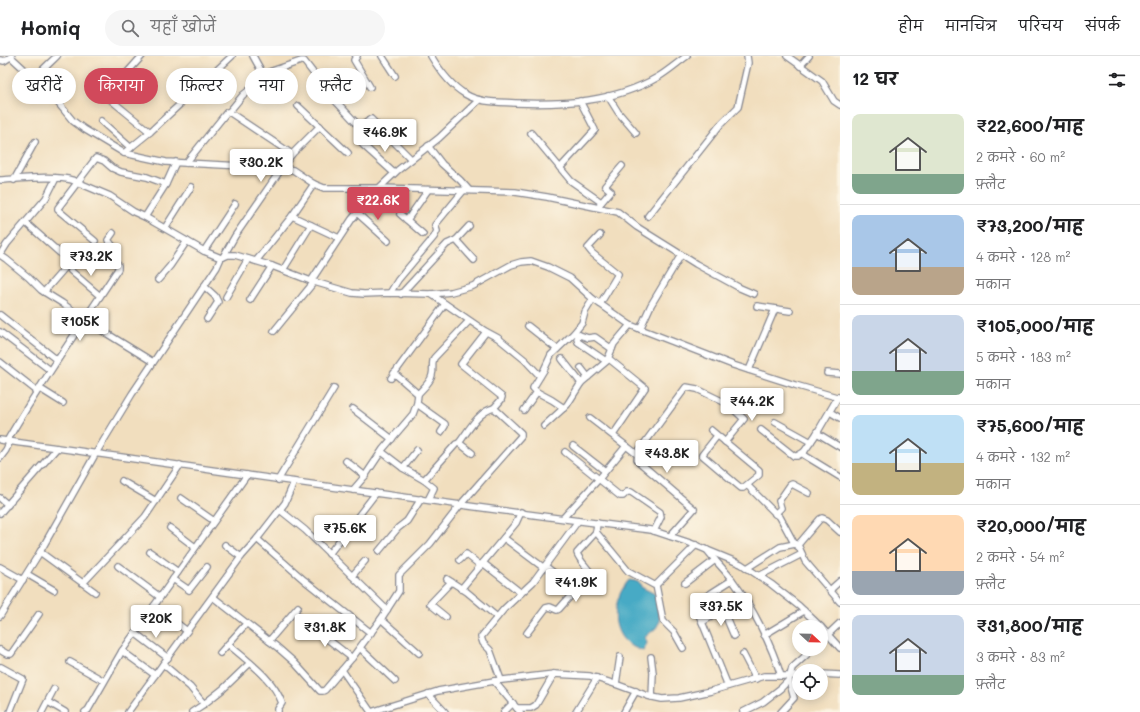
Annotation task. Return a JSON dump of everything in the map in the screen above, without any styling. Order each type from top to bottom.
[{"type":"street","points":[[44,68],[57,56]]},
{"type":"street","points":[[142,56],[106,96],[150,132]]},
{"type":"street","points":[[124,153],[150,132],[232,56]]},
{"type":"street","points":[[253,56],[263,74],[304,61],[331,96],[359,126],[362,126],[371,119],[411,159]]},
{"type":"street","points":[[357,56],[354,60],[370,87]]},
{"type":"street","points":[[382,56],[395,76]]},
{"type":"street","points":[[431,56],[440,71],[454,86],[466,95],[479,100],[531,104],[580,101],[621,93],[659,77],[687,56]]},
{"type":"street","points":[[648,216],[720,125],[738,107],[748,63],[747,56]]},
{"type":"street","points":[[787,56],[822,82],[834,101],[840,104]]},
{"type":"street","points":[[800,66],[809,56]]},
{"type":"street","points":[[0,60],[11,57],[23,68]]},
{"type":"street","points":[[186,163],[227,112],[229,112],[245,93]]},
{"type":"street","points":[[608,96],[618,112],[636,133]]},
{"type":"street","points":[[274,332],[313,282],[339,238],[357,213],[378,188],[468,112],[479,100]]},
{"type":"street","points":[[560,168],[595,130],[580,101]]},
{"type":"street","points":[[59,104],[73,121],[124,153],[159,161],[282,168],[293,170],[314,184],[324,188],[515,192],[618,212],[636,227],[681,255],[736,286],[754,294]]},
{"type":"street","points":[[298,106],[348,153]]},
{"type":"street","points":[[229,112],[292,154]]},
{"type":"street","points":[[101,121],[131,148]]},
{"type":"street","points":[[0,616],[40,552],[96,453],[153,362],[217,267],[235,236],[292,154],[320,126]]},
{"type":"street","points":[[531,133],[571,181],[601,202]]},
{"type":"street","points":[[14,180],[35,142]]},
{"type":"street","points":[[363,145],[394,173]]},
{"type":"street","points":[[428,146],[442,164],[460,180],[466,190]]},
{"type":"street","points":[[95,240],[58,210],[59,205],[96,158],[104,161],[112,168],[121,172],[147,177],[166,184]]},
{"type":"street","points":[[145,217],[166,184],[176,162]]},
{"type":"street","points":[[598,208],[601,202],[611,191],[605,186],[622,166]]},
{"type":"street","points":[[56,178],[46,198],[7,244],[0,255],[44,292],[85,320],[153,362]]},
{"type":"street","points":[[0,180],[66,178],[110,196],[134,212],[204,251],[222,257],[235,255],[272,266],[313,282],[352,293],[431,294],[451,292],[473,286],[511,265],[531,261],[548,267],[570,278],[593,299],[630,325],[749,370],[839,397],[804,452],[797,456],[794,456],[761,430]]},
{"type":"street","points":[[256,261],[292,216],[314,184]]},
{"type":"street","points":[[164,228],[191,187]]},
{"type":"street","points":[[407,220],[428,190]]},
{"type":"street","points":[[390,293],[398,280],[434,238],[437,231],[435,225],[466,190]]},
{"type":"street","points":[[204,251],[235,204]]},
{"type":"street","points":[[357,213],[388,241]]},
{"type":"street","points":[[400,214],[423,234]]},
{"type":"street","points":[[292,216],[339,238]]},
{"type":"street","points":[[26,223],[70,262],[44,292]]},
{"type":"street","points":[[283,270],[311,225]]},
{"type":"street","points":[[402,294],[447,244],[456,240],[469,226]]},
{"type":"street","points":[[0,458],[50,370],[118,269],[118,265],[111,260],[111,256],[115,248],[106,239],[113,233]]},
{"type":"street","points":[[600,234],[588,248],[618,274],[600,304]]},
{"type":"street","points":[[456,240],[474,260]]},
{"type":"street","points":[[158,280],[170,266],[187,241]]},
{"type":"street","points":[[640,329],[651,305],[681,255]]},
{"type":"street","points":[[226,297],[248,259]]},
{"type":"street","points":[[250,300],[272,266]]},
{"type":"street","points":[[71,271],[100,296]]},
{"type":"street","points":[[204,286],[215,296],[218,302],[207,319]]},
{"type":"street","points":[[431,294],[469,321],[510,347],[540,376]]},
{"type":"street","points":[[564,408],[533,388],[551,355],[577,334],[585,312],[593,299]]},
{"type":"street","points":[[418,394],[392,376],[445,304]]},
{"type":"street","points":[[757,306],[790,311]]},
{"type":"street","points":[[749,370],[775,308]]},
{"type":"street","points":[[0,315],[58,360]]},
{"type":"street","points":[[353,490],[413,414],[417,404],[418,394],[431,379],[433,372],[432,363],[434,358],[469,321]]},
{"type":"street","points":[[544,426],[564,408],[581,383],[607,360],[616,342],[630,325]]},
{"type":"street","points":[[528,326],[557,349]]},
{"type":"street","points":[[0,332],[50,370]]},
{"type":"street","points":[[424,480],[477,420],[489,409],[494,408],[502,400],[502,397],[461,364],[486,332]]},
{"type":"street","points":[[577,334],[590,338],[595,337],[612,349]]},
{"type":"street","points":[[577,334],[578,342],[607,360],[645,388],[613,436]]},
{"type":"street","points":[[562,359],[581,383]]},
{"type":"street","points":[[0,363],[38,390],[63,403]]},
{"type":"street","points":[[581,368],[588,377]]},
{"type":"street","points":[[827,373],[840,374]]},
{"type":"street","points":[[670,536],[694,509],[639,462],[637,459],[638,455],[686,386],[697,389],[728,404],[744,419],[725,442]]},
{"type":"street","points":[[278,480],[334,388]]},
{"type":"street","points":[[524,410],[537,392]]},
{"type":"street","points":[[417,404],[445,424],[441,432]]},
{"type":"street","points":[[213,597],[294,662],[320,691],[325,690],[381,620],[400,588],[398,578],[430,544],[460,504],[521,436],[521,433],[494,408]]},
{"type":"street","points":[[353,409],[392,439]]},
{"type":"street","points":[[830,412],[840,418]]},
{"type":"street","points":[[590,418],[638,455]]},
{"type":"street","points":[[775,422],[811,442]]},
{"type":"street","points":[[711,430],[759,470],[759,475],[748,486],[741,488],[702,455],[717,436]]},
{"type":"street","points":[[817,433],[840,447]]},
{"type":"street","points":[[0,440],[278,480],[654,531],[696,545],[741,564],[771,584],[814,620]]},
{"type":"street","points":[[459,442],[472,453]]},
{"type":"street","points":[[573,446],[605,471]]},
{"type":"street","points":[[563,518],[599,479],[626,446]]},
{"type":"street","points":[[0,512],[8,505],[57,448]]},
{"type":"street","points":[[403,468],[417,450]]},
{"type":"street","points":[[382,452],[403,468],[424,480],[434,488],[428,500]]},
{"type":"street","points":[[565,452],[620,496],[623,496],[627,492],[631,492],[660,512],[661,516],[654,531]]},
{"type":"street","points":[[804,452],[804,455],[840,477]]},
{"type":"street","points":[[346,461],[365,476]]},
{"type":"street","points":[[83,583],[145,517],[180,465]]},
{"type":"street","points":[[85,712],[88,710],[122,651],[247,475]]},
{"type":"street","points":[[122,481],[156,501]]},
{"type":"street","points":[[128,712],[241,557],[280,510],[285,503],[294,482]]},
{"type":"street","points":[[775,514],[781,508],[779,501],[790,485],[792,484],[809,494]]},
{"type":"street","points":[[748,486],[775,514],[780,517],[805,561],[840,602]]},
{"type":"street","points":[[329,554],[376,493]]},
{"type":"street","points":[[0,498],[8,505]]},
{"type":"street","points":[[181,498],[214,521]]},
{"type":"street","points":[[380,551],[398,528],[407,521],[421,499]]},
{"type":"street","points":[[280,510],[305,530],[387,610]]},
{"type":"street","points":[[461,589],[516,523],[522,512]]},
{"type":"street","points":[[747,568],[780,547],[796,545],[822,518],[827,520],[840,532]]},
{"type":"street","points":[[501,680],[490,650],[483,643],[480,637],[497,617],[533,582],[578,521]]},
{"type":"street","points":[[595,586],[594,578],[579,559],[577,553],[596,532],[597,523]]},
{"type":"street","points":[[170,528],[195,547]]},
{"type":"street","points":[[596,532],[628,571],[656,585]]},
{"type":"street","points":[[504,538],[573,588],[574,592],[559,609],[557,610],[550,607],[546,608],[527,633]]},
{"type":"street","points":[[257,539],[304,580],[371,633]]},
{"type":"street","points":[[225,545],[241,557]]},
{"type":"street","points":[[656,585],[696,545]]},
{"type":"street","points":[[707,550],[732,580],[746,600],[778,665],[781,676]]},
{"type":"street","points":[[40,552],[95,592]]},
{"type":"street","points":[[150,552],[178,572]]},
{"type":"street","points":[[460,560],[466,554],[521,593]]},
{"type":"street","points":[[759,576],[802,554]]},
{"type":"street","points":[[685,583],[715,560]]},
{"type":"street","points":[[352,576],[365,561]]},
{"type":"street","points":[[118,566],[160,597]]},
{"type":"street","points":[[0,567],[23,580]]},
{"type":"street","points":[[173,579],[190,590],[208,567]]},
{"type":"street","points":[[27,574],[54,590]]},
{"type":"street","points":[[446,617],[430,604],[449,580],[497,617]]},
{"type":"street","points":[[728,686],[694,604],[732,580]]},
{"type":"street","points":[[830,590],[840,581]]},
{"type":"street","points":[[656,585],[663,621],[674,632],[683,648]]},
{"type":"street","points":[[154,606],[187,631]]},
{"type":"street","points":[[269,641],[296,609],[308,624],[352,658]]},
{"type":"street","points":[[702,622],[723,610],[734,636]]},
{"type":"street","points":[[764,636],[804,611]]},
{"type":"street","points":[[0,650],[7,654],[11,654],[39,614]]},
{"type":"street","points":[[381,620],[419,653]]},
{"type":"street","points":[[840,623],[828,634],[840,648]]},
{"type":"street","points":[[220,653],[246,624]]},
{"type":"street","points":[[135,633],[168,658]]},
{"type":"street","points":[[228,644],[266,679],[281,701],[278,712]]},
{"type":"street","points":[[360,648],[395,681]]},
{"type":"street","points":[[122,651],[155,675]]},
{"type":"street","points":[[743,654],[756,678]]},
{"type":"street","points":[[781,712],[794,698],[789,678],[790,672],[794,665],[805,656]]},
{"type":"street","points":[[616,684],[620,657]]},
{"type":"street","points":[[651,657],[653,673],[652,697]]},
{"type":"street","points":[[70,662],[104,681]]},
{"type":"street","points":[[192,712],[223,689],[250,663]]},
{"type":"street","points":[[163,664],[190,687],[204,704]]},
{"type":"street","points":[[2,667],[23,679],[10,712]]},
{"type":"street","points":[[342,670],[371,712],[438,691],[494,681],[554,674],[590,676],[636,692],[662,699],[680,698],[764,676],[792,677]]},
{"type":"street","points":[[504,712],[517,708],[531,708],[536,705],[554,674]]},
{"type":"street","points":[[828,674],[840,675]]},
{"type":"street","points":[[576,712],[597,678]]},
{"type":"street","points":[[743,712],[763,702],[781,688],[789,678]]},
{"type":"street","points":[[494,681],[517,708]]},
{"type":"street","points":[[42,712],[54,689]]},
{"type":"street","points":[[624,712],[636,692]]},
{"type":"street","points":[[428,694],[445,712]]},
{"type":"street","points":[[48,702],[65,712]]},
{"type":"water","points":[[629,580],[640,583],[641,587],[655,594],[660,621],[656,628],[645,637],[647,643],[643,651],[631,646],[624,640],[616,623],[615,614],[619,596]]}]
